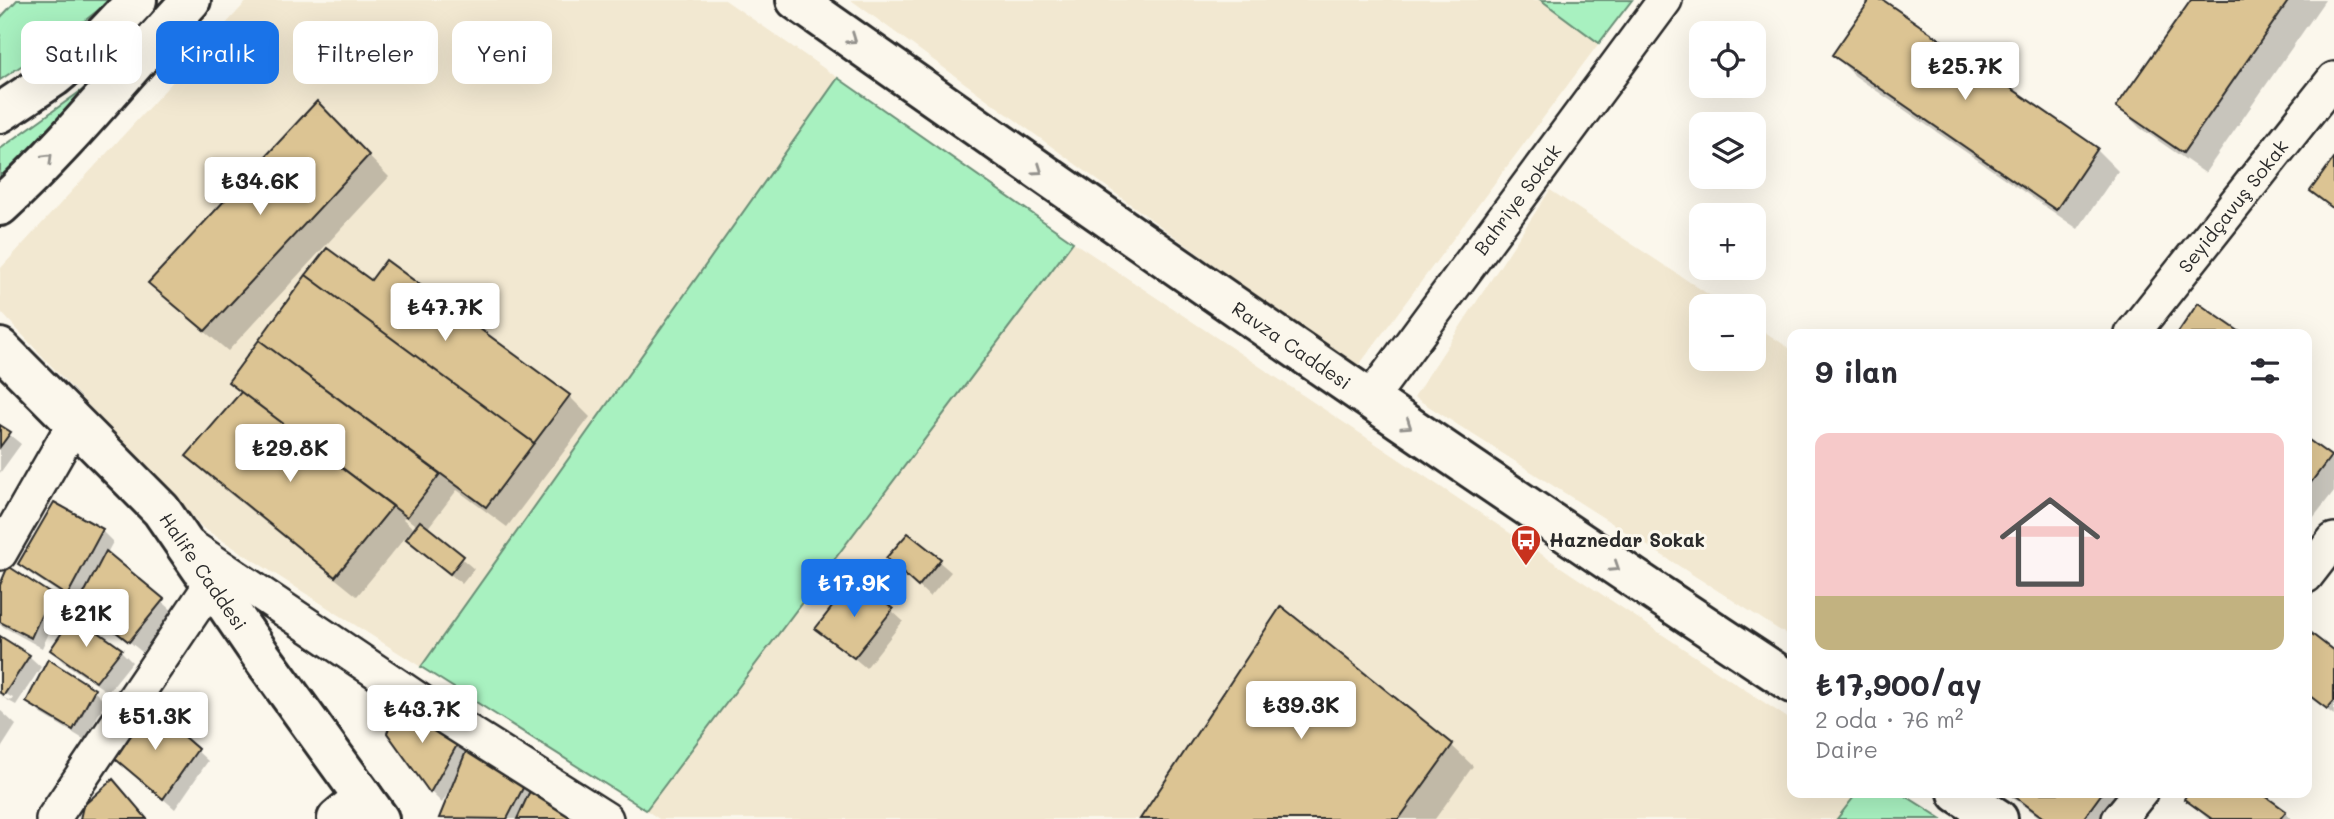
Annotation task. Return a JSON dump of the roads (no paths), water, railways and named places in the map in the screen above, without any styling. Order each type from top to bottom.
[{"type":"street","points":[[0,113],[54,77],[82,54],[137,0]]},
{"type":"street","points":[[0,206],[81,125],[131,65],[191,0]]},
{"type":"street","name":"Ravza Caddesi","points":[[796,0],[1164,258],[1591,551],[1787,680]]},
{"type":"street","name":"Bahriye Sokak","points":[[1370,399],[1665,0]]},
{"type":"street","name":"Seyidçavuş Sokak","points":[[2137,329],[2334,79]]},
{"type":"street","name":"Halife Caddesi","points":[[0,348],[161,510],[212,583],[360,812]]},
{"type":"street","points":[[0,553],[75,422]]},
{"type":"street","points":[[2312,568],[2334,540]]},
{"type":"street","points":[[183,541],[429,707],[606,819]]},
{"type":"street","points":[[53,819],[212,583]]},
{"type":"street","points":[[1966,798],[1997,819]]},
{"type":"street","points":[[2119,819],[2136,798]]},
{"type":"place","name":"Haznedar Sokak","points":[[1526,567]]}]
